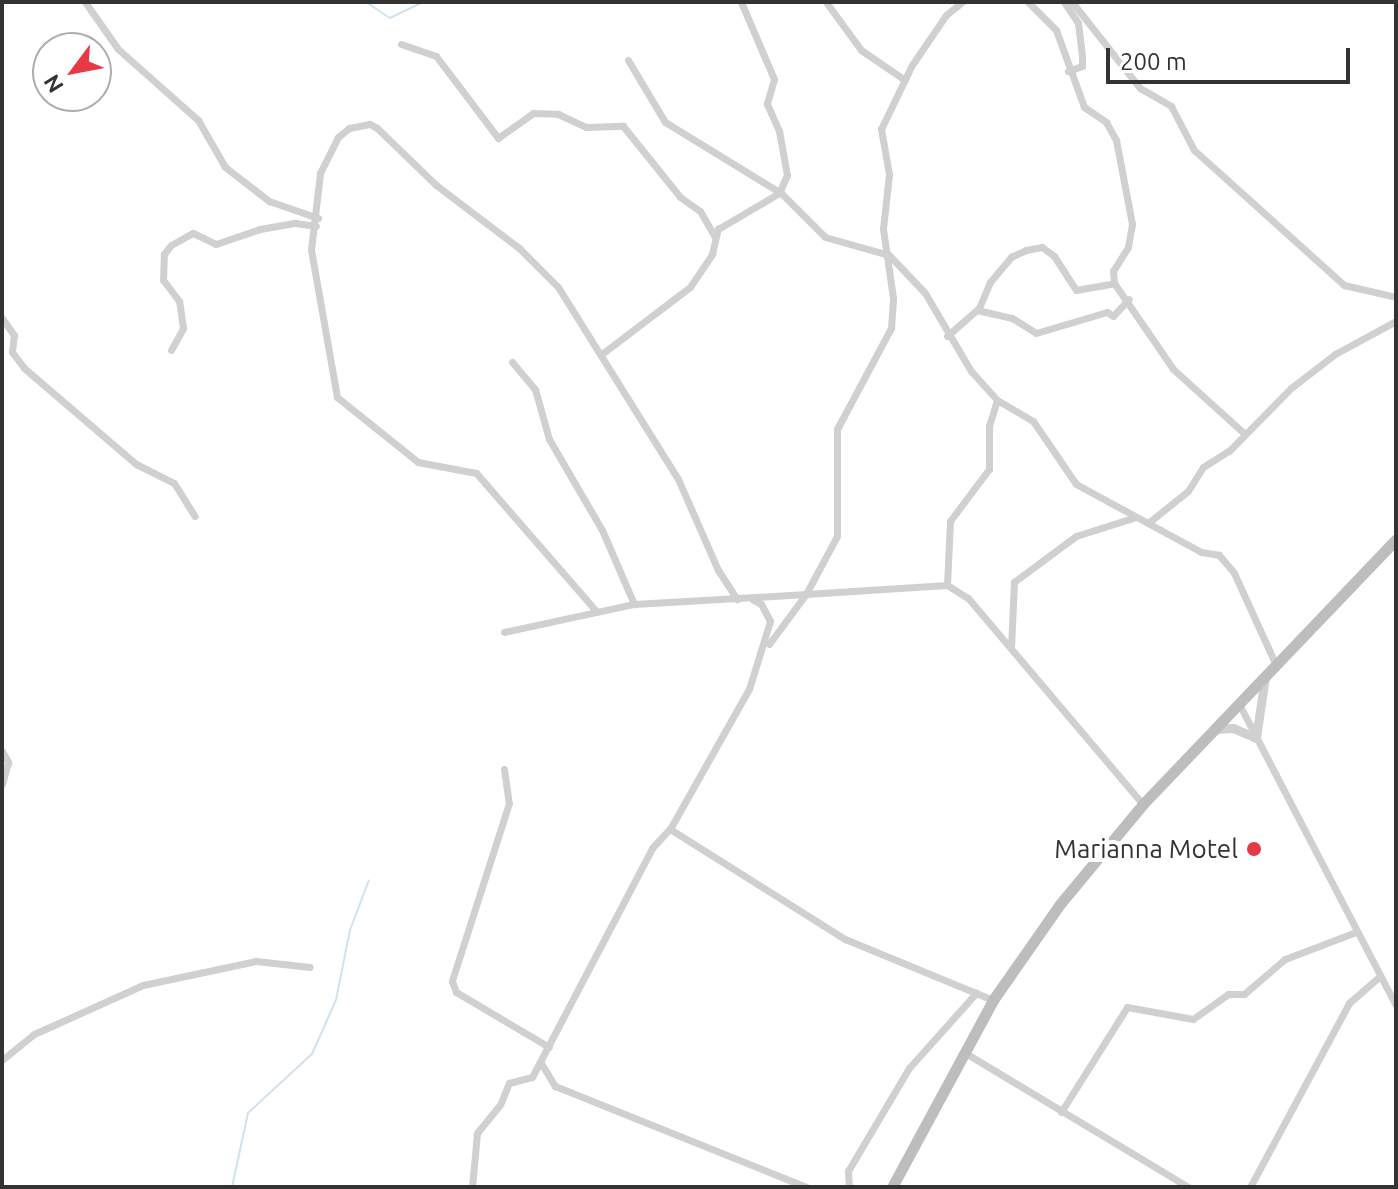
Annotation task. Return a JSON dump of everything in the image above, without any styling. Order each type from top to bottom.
[{"type":"main road","points":[[892,1187],[967,1054],[993,1000],[1060,904],[1143,804],[1396,539]]},
{"type":"street","points":[[85,2],[118,49],[198,120],[225,167],[269,201],[317,222]]},
{"type":"street","points":[[603,353],[690,287],[712,254],[715,237],[724,223],[779,193],[787,175],[779,131],[767,104],[774,79],[741,2]]},
{"type":"street","points":[[826,2],[859,48],[905,80]]},
{"type":"street","points":[[762,656],[806,594],[837,536],[837,429],[891,328],[889,255],[883,229],[889,174],[881,129],[905,80],[946,15],[962,2]]},
{"type":"street","points":[[1028,2],[1056,30],[1068,71],[1084,107],[1111,130],[1124,167],[1131,236],[1113,271],[1114,283],[1129,299],[1173,369],[1245,434]]},
{"type":"street","points":[[1064,2],[1078,23],[1082,57],[1082,66],[1068,71]]},
{"type":"street","points":[[1072,2],[1140,88],[1171,106],[1194,150],[1344,285],[1396,297]]},
{"type":"street","points":[[401,44],[436,56],[498,138],[533,113],[562,115],[586,127],[623,126],[647,149],[680,197],[700,211],[715,237]]},
{"type":"street","points":[[628,60],[665,122],[779,193],[825,237],[889,255],[925,293],[947,336],[997,400],[1033,421],[1076,484],[1133,518],[1201,552],[1219,555],[1234,573],[1276,665]]},
{"type":"street","points":[[597,612],[476,473],[418,462],[389,434],[341,404],[311,260],[317,222],[318,182],[332,146],[349,128],[370,124],[436,185],[519,248],[558,287],[603,353],[678,479],[718,570],[737,599]]},
{"type":"street","points":[[171,350],[183,328],[180,303],[163,280],[164,254],[171,245],[193,233],[216,244],[298,223],[317,222]]},
{"type":"street","points":[[947,336],[977,310],[990,282],[1011,257],[1042,247],[1076,290],[1114,283]]},
{"type":"street","points":[[977,310],[1012,318],[1036,333],[1107,312],[1113,316],[1129,299]]},
{"type":"street","points":[[2,318],[14,335],[12,352],[24,368],[136,464],[174,483],[195,516]]},
{"type":"street","points":[[1148,523],[1188,491],[1203,467],[1245,434],[1309,373],[1396,321]]},
{"type":"street","points":[[512,362],[531,381],[549,439],[602,530],[634,604]]},
{"type":"street","points":[[947,585],[945,545],[950,521],[970,487],[989,469],[989,426],[997,400]]},
{"type":"street","points":[[1011,648],[1014,582],[1083,532],[1133,518]]},
{"type":"street","points":[[504,632],[634,604],[947,585],[968,598],[1143,804]]},
{"type":"street","points":[[472,1187],[477,1133],[500,1105],[509,1083],[531,1078],[541,1063],[652,848],[670,829],[749,689],[762,656],[770,621],[761,604],[747,599]]},
{"type":"street","points":[[1256,738],[1265,676]]},
{"type":"street","points":[[1239,704],[1396,1005]]},
{"type":"street","points":[[1215,729],[1233,728],[1256,738]]},
{"type":"street","points":[[2,751],[8,762],[2,784]]},
{"type":"street","points":[[504,769],[509,803],[452,981],[456,992],[549,1047]]},
{"type":"street","points":[[670,829],[845,939],[993,1000]]},
{"type":"street","points":[[1061,1112],[1127,1007],[1193,1019],[1228,994],[1244,994],[1285,959],[1356,932]]},
{"type":"street","points":[[2,1060],[23,1040],[143,985],[256,961],[310,967]]},
{"type":"street","points":[[1250,1187],[1349,1003],[1380,976]]},
{"type":"street","points":[[849,1187],[848,1171],[909,1068],[976,993]]},
{"type":"street","points":[[967,1054],[1188,1187]]},
{"type":"street","points":[[541,1063],[555,1086],[806,1187]]},
{"type":"waterway","points":[[366,2],[390,18],[423,2]]},
{"type":"waterway","points":[[582,2],[596,2]]},
{"type":"waterway","points":[[232,1187],[248,1113],[312,1054],[336,1000],[350,930],[369,880]]},
{"type":"place","name":"Marianna Motel","points":[[1254,849]]}]
